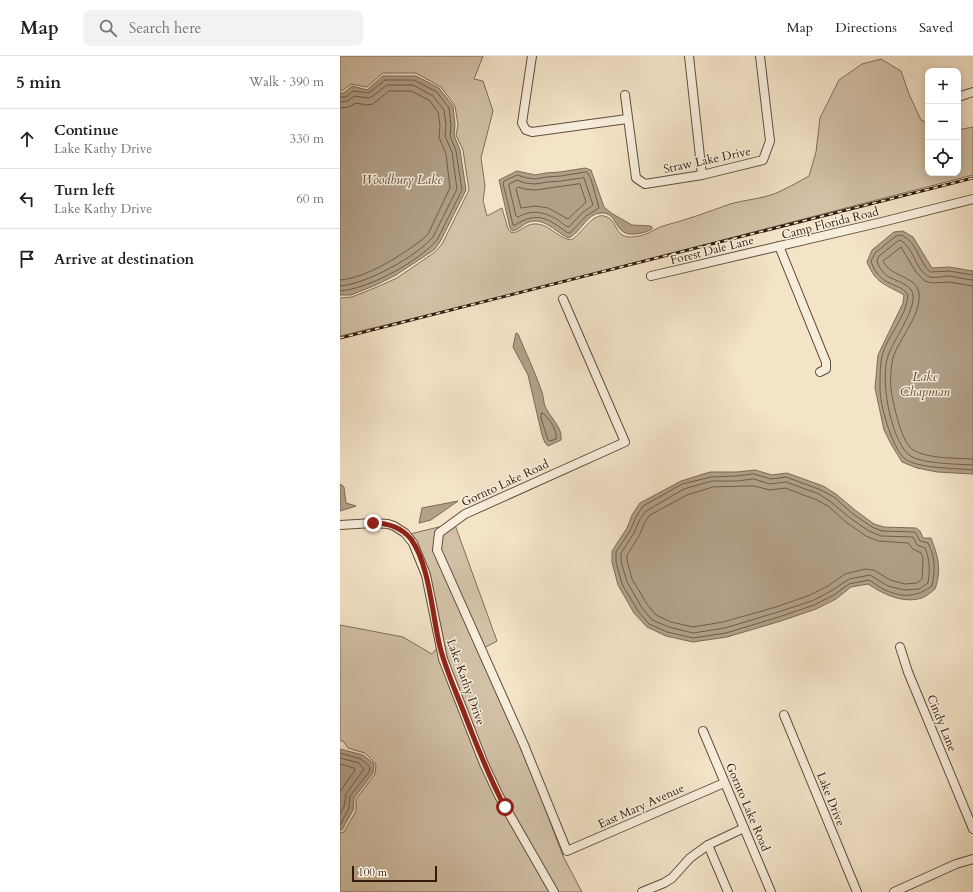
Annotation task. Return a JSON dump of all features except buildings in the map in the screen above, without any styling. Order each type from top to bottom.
[{"type":"street","points":[[532,56],[522,123],[526,130],[532,132],[627,119]]},
{"type":"street","points":[[689,56],[702,175]]},
{"type":"street","name":"Straw Lake Drive","points":[[624,95],[636,178],[645,184],[702,175],[763,160],[770,141],[760,56]]},
{"type":"street","points":[[961,96],[973,92]]},
{"type":"street","name":"Camp Florida Road","points":[[820,372],[826,369],[826,362],[779,246],[973,199]]},
{"type":"street","name":"Forest Dale Lane","points":[[651,276],[779,246]]},
{"type":"street","name":"Gornto Lake Road","points":[[563,299],[625,442],[464,514],[439,533],[438,550],[524,745],[567,851]]},
{"type":"street","name":"Lake Kathy Drive","points":[[340,525],[373,523],[388,524],[405,532],[413,543],[426,575],[444,659],[484,764],[499,796],[554,892]]},
{"type":"street","name":"Cindy Lane","points":[[900,647],[908,672],[973,829]]},
{"type":"street","name":"Lake Drive","points":[[784,715],[857,892]]},
{"type":"street","name":"Gornto Lake Road","points":[[703,731],[771,892]]},
{"type":"street","name":"East Mary Avenue","points":[[567,851],[724,783]]},
{"type":"street","points":[[642,892],[672,878],[690,858],[708,845],[744,828]]},
{"type":"street","points":[[708,845],[728,892]]},
{"type":"street","points":[[894,892],[956,864],[973,859]]},
{"type":"shaded area","points":[[340,56],[483,56],[474,79],[483,81],[493,111],[481,158],[485,186],[483,201],[487,216],[502,208],[508,229],[512,233],[527,226],[538,224],[543,225],[566,239],[571,240],[595,218],[604,216],[613,222],[617,230],[624,236],[639,236],[663,226],[689,219],[730,204],[769,196],[783,190],[809,176],[816,152],[820,118],[839,80],[862,64],[881,59],[901,71],[909,94],[921,120],[925,122],[925,176],[961,176],[961,129],[973,127],[973,175],[518,293],[340,336],[340,298],[352,297],[397,278],[435,252],[442,244],[469,190],[463,150],[456,135],[458,125],[455,106],[441,87],[416,73],[383,73],[367,87],[351,84],[340,91]]},
{"type":"shaded area","points":[[455,525],[497,641],[484,648],[441,550],[442,535]]},
{"type":"shaded area","points":[[443,526],[435,550],[521,746],[563,856],[582,892],[557,892],[495,782],[451,671],[410,534]]},
{"type":"shaded area","points":[[340,625],[403,637],[432,654],[437,648],[481,765],[551,892],[340,892],[340,833],[344,832],[356,811],[356,799],[375,774],[376,764],[365,753],[348,748],[343,741],[340,741]]},
{"type":"water","name":"Woodbury Lake","points":[[383,76],[416,76],[439,88],[453,106],[455,125],[454,135],[460,150],[466,190],[440,242],[434,250],[396,275],[376,285],[351,295],[340,295],[340,93],[344,93],[352,86],[367,90]]},
{"type":"water","points":[[585,168],[591,170],[604,207],[611,213],[632,225],[650,226],[652,229],[641,233],[627,234],[619,228],[614,219],[606,213],[600,213],[591,216],[577,232],[569,238],[550,226],[535,221],[529,222],[512,231],[499,180],[517,171],[535,175]]},
{"type":"water","name":"Lake Chapman","points":[[903,231],[913,237],[932,268],[949,267],[973,271],[973,474],[937,472],[917,468],[902,462],[884,430],[875,388],[878,355],[903,303],[904,295],[882,283],[874,275],[867,262],[872,250],[894,232]]},
{"type":"water","points":[[516,333],[518,334],[542,392],[546,408],[557,424],[560,432],[561,440],[548,446],[542,435],[528,375],[513,347]]},
{"type":"water","points":[[755,470],[772,475],[787,473],[823,486],[836,494],[874,524],[884,527],[916,528],[920,531],[923,538],[931,538],[936,551],[939,569],[935,589],[922,598],[908,600],[894,597],[868,584],[851,587],[836,599],[816,609],[727,637],[693,642],[666,636],[647,627],[634,613],[618,585],[612,562],[612,551],[627,528],[632,515],[640,503],[681,481],[710,472]]},
{"type":"water","points":[[341,484],[344,487],[346,503],[356,506],[340,511],[340,485]]},
{"type":"water","points":[[458,501],[431,520],[419,523],[422,508]]},
{"type":"water","points":[[340,749],[363,755],[374,764],[373,773],[354,798],[353,810],[342,830],[340,830]]},
{"type":"railway","points":[[340,338],[973,178]]},
{"type":"route","points":[[373,523],[388,524],[400,529],[405,532],[415,546],[426,575],[440,647],[448,672],[492,783],[505,807]]}]
